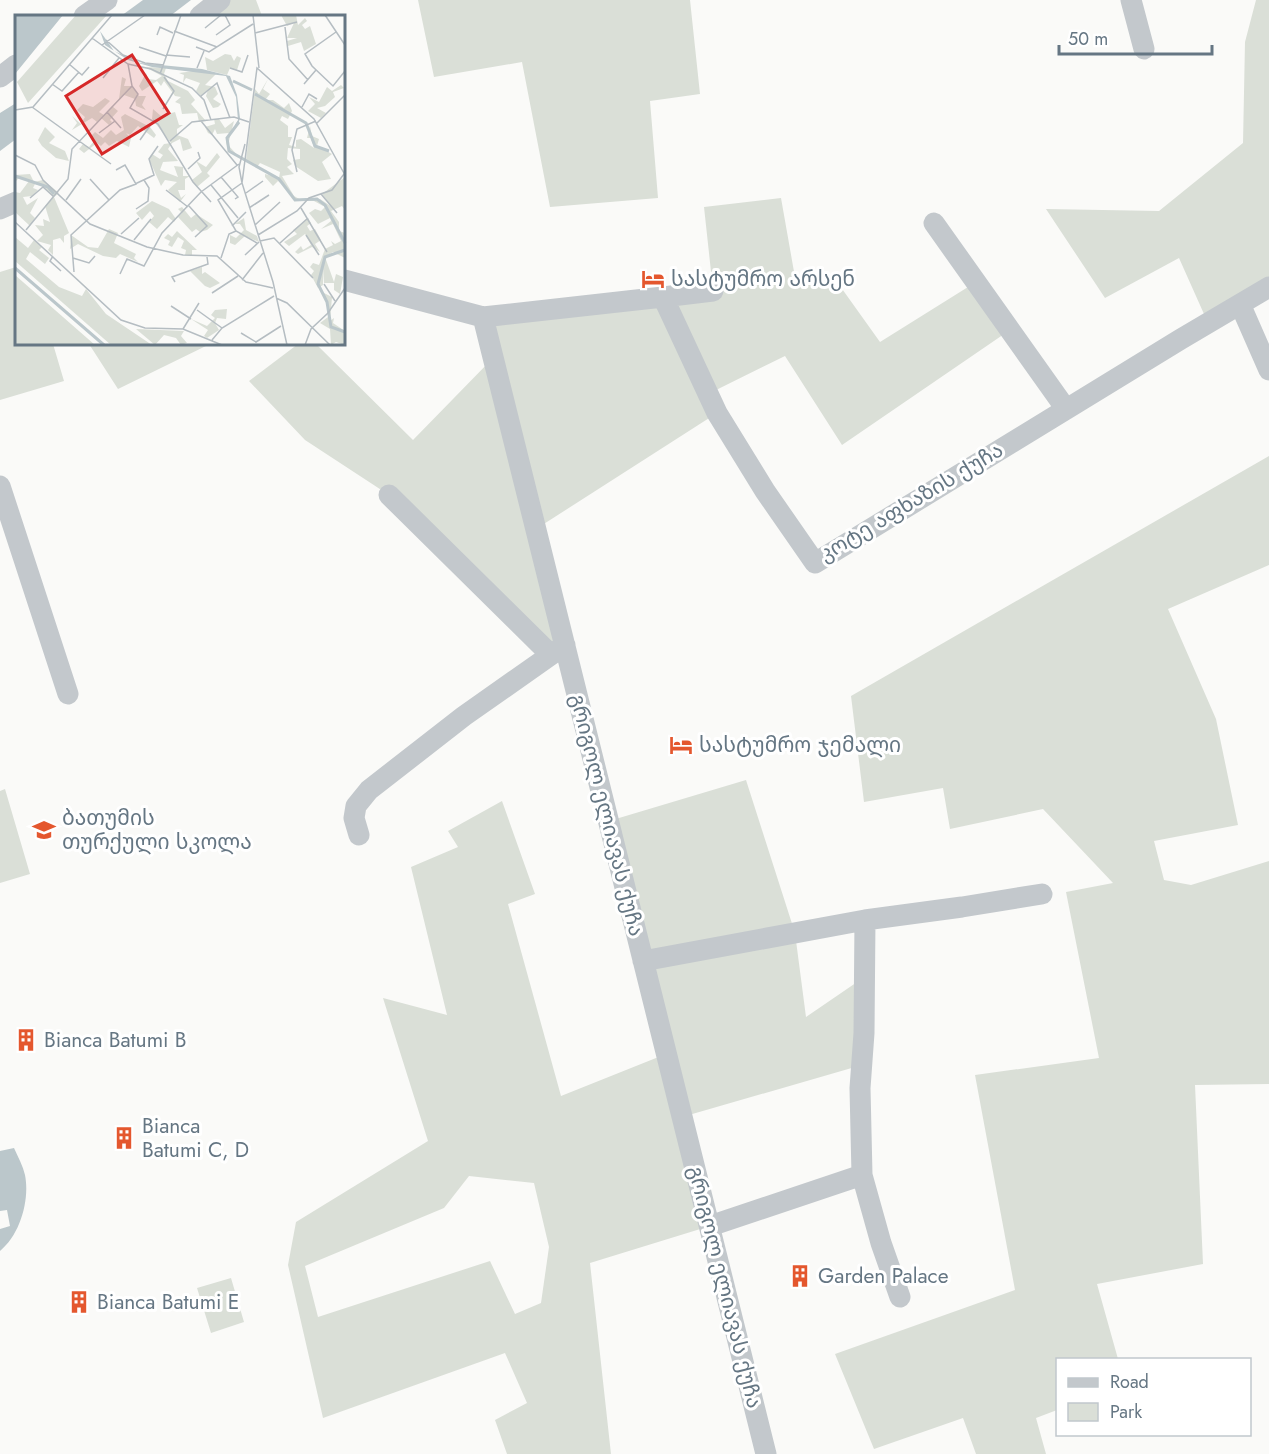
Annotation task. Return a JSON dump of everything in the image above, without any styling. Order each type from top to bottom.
[{"type":"street","points":[[85,15],[107,0]]},
{"type":"street","points":[[201,15],[220,0]]},
{"type":"street","points":[[1131,0],[1144,49]]},
{"type":"street","points":[[0,77],[15,66]]},
{"type":"street","points":[[0,209],[15,202]]},
{"type":"street","points":[[934,223],[1066,409]]},
{"type":"street","points":[[345,280],[483,317],[713,291]]},
{"type":"street","name":"კოტე აფხაზის ქუჩა","points":[[663,297],[717,413],[765,491],[815,563],[1269,287]]},
{"type":"street","points":[[1240,304],[1269,370]]},
{"type":"street","name":"გრიგოლ ელიავას ქუჩა","points":[[483,317],[557,650],[643,961],[766,1454]]},
{"type":"street","points":[[0,486],[68,694]]},
{"type":"street","points":[[359,835],[354,818],[356,806],[369,790],[464,716],[557,650],[389,495]]},
{"type":"street","points":[[643,961],[865,920],[1042,894]]},
{"type":"street","points":[[865,920],[864,1033],[860,1088],[862,1175],[881,1244],[900,1297]]},
{"type":"street","points":[[710,1226],[862,1175]]},
{"type":"green space","points":[[220,0],[256,0],[262,15],[201,15]]},
{"type":"green space","points":[[418,0],[690,0],[700,94],[650,101],[658,198],[550,207],[522,62],[434,77]]},
{"type":"green space","points":[[1256,0],[1269,0],[1269,287],[1208,323],[1179,258],[1105,298],[1046,209],[1159,211],[1243,143],[1245,42]]},
{"type":"green space","points":[[781,198],[796,283],[835,279],[880,342],[976,282],[1010,330],[842,445],[785,356],[708,394],[717,413],[536,529],[565,645],[550,654],[389,495],[305,440],[249,381],[297,345],[317,345],[413,440],[493,358],[483,317],[713,290],[704,207]]},
{"type":"green space","points":[[15,267],[15,345],[53,345],[64,381],[0,400],[0,272]]},
{"type":"green space","points":[[90,345],[208,345],[118,389]]},
{"type":"green space","points":[[1269,456],[1269,565],[1168,609],[1216,719],[1238,825],[1154,841],[1164,880],[1191,885],[1269,861],[1269,1084],[1195,1085],[1203,1264],[1097,1284],[1118,1358],[1056,1358],[1056,1410],[1036,1418],[1046,1454],[976,1454],[963,1418],[874,1449],[835,1354],[1015,1290],[975,1075],[1099,1058],[1066,892],[1113,883],[1043,809],[950,829],[943,788],[864,802],[851,696]]},
{"type":"green space","points":[[746,780],[795,933],[806,1017],[863,978],[862,1065],[682,1117],[710,1226],[590,1263],[611,1454],[507,1454],[495,1420],[527,1403],[505,1353],[323,1418],[288,1265],[296,1222],[428,1141],[383,998],[447,1015],[411,867],[458,847],[448,831],[502,801],[535,894],[508,904],[561,1096],[666,1054],[609,821]],"holes":[[[469,1176],[534,1183],[549,1247],[541,1303],[515,1314],[490,1261],[318,1317],[305,1266],[444,1208]]]},
{"type":"green space","points":[[5,789],[30,874],[0,883],[0,791]]},
{"type":"green space","points":[[231,1278],[244,1322],[211,1333],[197,1288]]},
{"type":"shaded area","points":[[143,0],[191,0],[171,15],[122,15]]},
{"type":"shaded area","points":[[15,104],[15,140],[0,151],[0,113]]},
{"type":"shaded area","points":[[14,1148],[25,1175],[25,1206],[13,1236],[0,1251],[0,1229],[10,1226],[7,1210],[0,1211],[0,1151]]},
{"type":"place","name":"სასტუმრო არსენ","points":[[653,279]]},
{"type":"place","name":"სასტუმრო ჯემალი","points":[[681,745]]},
{"type":"place","name":"ბათუმის თურქული სკოლა","points":[[44,830]]},
{"type":"place","name":"Bianca Batumi B","points":[[26,1040]]},
{"type":"place","name":"Bianca Batumi C, D","points":[[124,1138]]},
{"type":"place","name":"Garden Palace","points":[[800,1276]]},
{"type":"place","name":"Bianca Batumi E","points":[[79,1302]]}]
